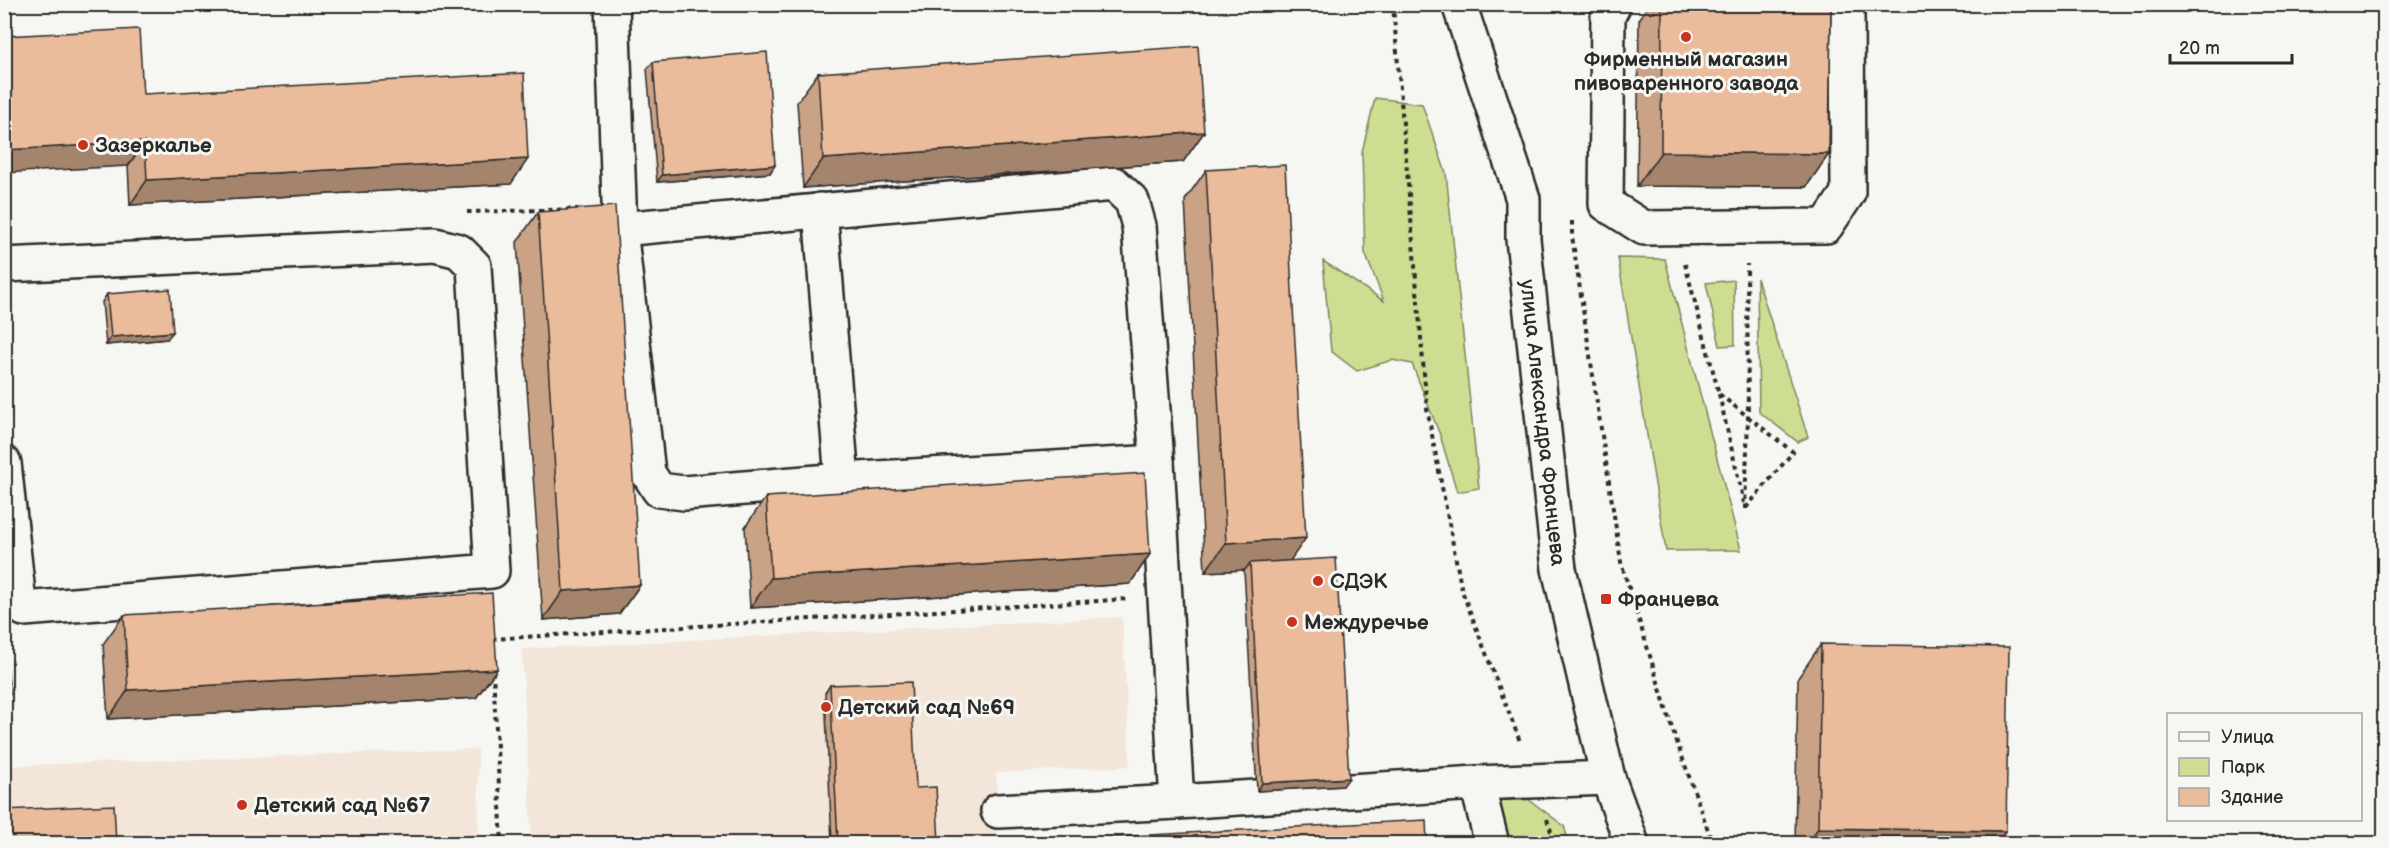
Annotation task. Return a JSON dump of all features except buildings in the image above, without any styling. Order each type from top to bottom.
[{"type":"street","points":[[612,4],[620,229],[648,472],[658,490],[684,493],[842,480],[1157,462]]},
{"type":"street","name":"улица Александра Францева","points":[[1459,4],[1522,199],[1523,238],[1559,569],[1608,778],[1632,843]]},
{"type":"street","points":[[1614,4],[1608,16],[1606,204],[1644,228],[1826,225],[1848,193],[1847,12],[1842,4]]},
{"type":"street","points":[[620,229],[1113,184],[1132,201],[1139,226],[1157,462],[1177,802]]},
{"type":"street","points":[[820,210],[842,480]]},
{"type":"street","points":[[4,265],[435,245],[459,250],[474,266],[492,571],[24,609],[19,603],[4,463]]},
{"type":"street","points":[[998,811],[1477,783],[1608,778]]},
{"type":"street","points":[[1477,783],[1492,843]]},
{"type":"path","points":[[1302,4],[1393,5],[1427,409],[1462,591],[1535,780],[1555,843]]},
{"type":"path","points":[[1573,212],[1572,236],[1621,562],[1674,734],[1713,843]]},
{"type":"path","points":[[1745,510],[1749,418],[1746,227]]},
{"type":"path","points":[[1675,228],[1719,394],[1745,510]]},
{"type":"path","points":[[1719,394],[1792,452],[1745,510]]},
{"type":"path","points":[[492,639],[1165,597]]},
{"type":"path","points":[[492,627],[492,650]]},
{"type":"path","points":[[493,662],[502,843]]},
{"type":"shaded area","name":"Детский сад №69","points":[[1122,617],[1130,766],[996,773],[999,843],[532,843],[522,649]]},
{"type":"shaded area","name":"Детский сад №67","points":[[478,749],[479,843],[5,843],[4,766]]},
{"type":"green space","points":[[1375,98],[1422,104],[1446,173],[1479,488],[1457,492],[1440,435],[1412,364],[1392,360],[1357,371],[1331,351],[1323,261],[1384,301],[1365,253],[1362,152]]},
{"type":"green space","points":[[1618,258],[1665,259],[1741,550],[1666,551]]},
{"type":"green space","points":[[1757,278],[1808,437],[1798,442],[1759,412]]},
{"type":"green space","points":[[1734,280],[1735,345],[1720,346],[1706,283]]},
{"type":"green space","points":[[1524,796],[1564,826],[1569,843],[1505,843],[1498,800]]},
{"type":"place","name":"Фирменный магазин пивоваренного завода","points":[[1686,37]]},
{"type":"place","name":"Зазеркалье","points":[[83,145]]},
{"type":"place","name":"СДЭК","points":[[1318,581]]},
{"type":"place","name":"Францева","points":[[1606,599]]},
{"type":"place","name":"Междуречье","points":[[1292,622]]},
{"type":"place","name":"Детский сад №69","points":[[826,707]]},
{"type":"place","name":"Детский сад №67","points":[[242,805]]}]
